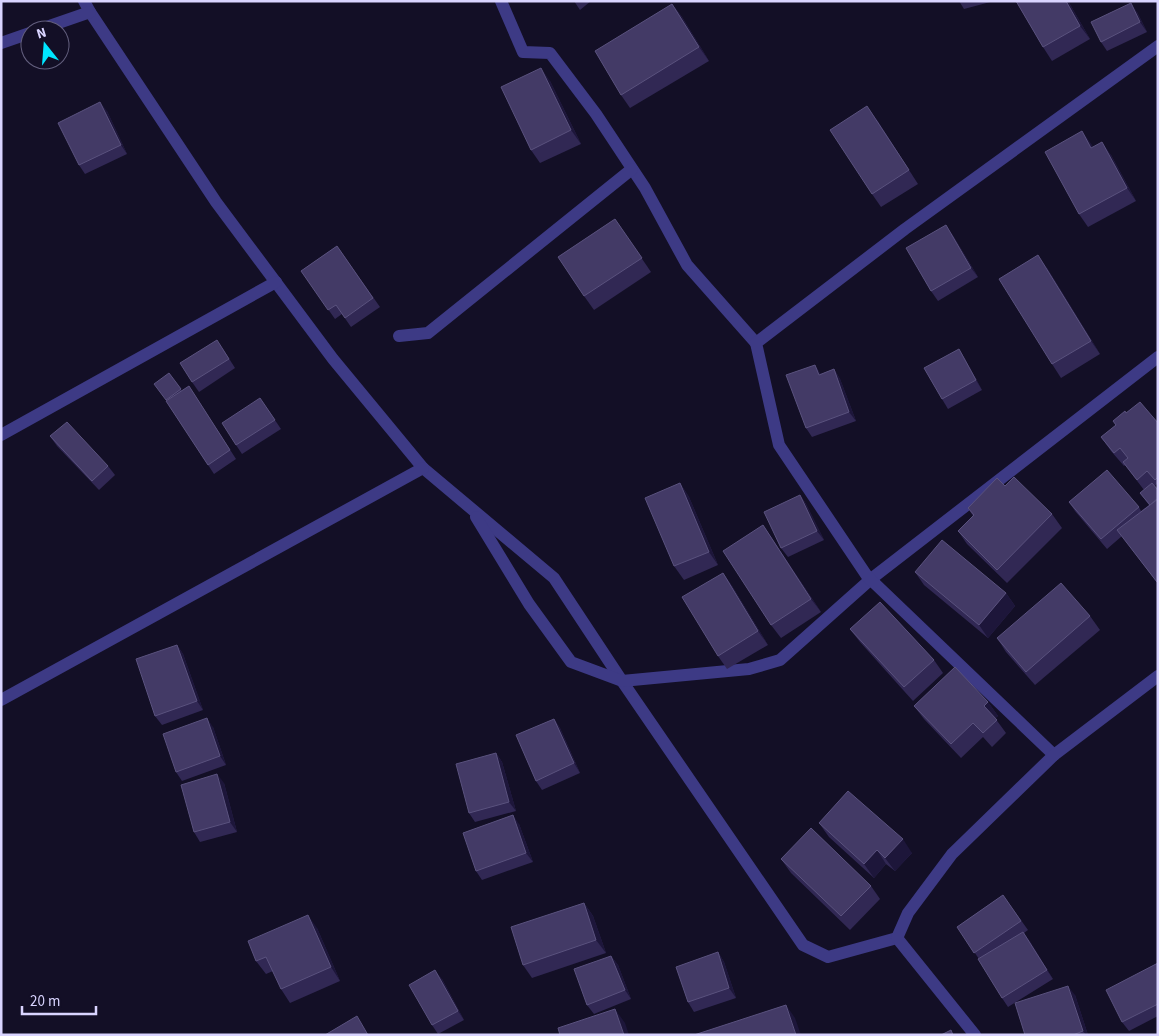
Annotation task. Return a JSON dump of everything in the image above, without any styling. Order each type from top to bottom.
[{"type":"street","points":[[501,1],[522,52],[550,53],[596,114],[645,188],[687,265],[756,343],[778,445],[867,576],[1054,755]]},
{"type":"street","points":[[59,20],[87,7],[216,202],[333,359],[423,468],[554,578],[622,681],[803,945],[828,958],[898,938]]},
{"type":"street","points":[[1,43],[20,36]]},
{"type":"street","points":[[756,343],[905,229],[1158,46]]},
{"type":"street","points":[[399,336],[428,333],[632,169]]},
{"type":"street","points":[[1,436],[276,282]]},
{"type":"street","points":[[471,508],[529,604],[571,662],[622,681],[749,669],[780,660],[870,579],[1158,357]]},
{"type":"street","points":[[1,700],[423,468]]},
{"type":"street","points":[[898,938],[908,913],[952,854],[1054,755],[1158,676]]},
{"type":"street","points":[[898,938],[975,1035]]},
{"type":"building","points":[[1016,1],[1066,1],[1080,26],[1043,47]]},
{"type":"building","points":[[1131,3],[1140,22],[1101,42],[1091,22]]},
{"type":"building","points":[[672,4],[699,47],[621,95],[595,51]]},
{"type":"building","points":[[541,68],[571,130],[531,150],[501,87]]},
{"type":"building","points":[[100,102],[121,145],[79,165],[58,123]]},
{"type":"building","points":[[867,106],[909,170],[872,194],[830,130]]},
{"type":"building","points":[[1082,131],[1091,148],[1102,142],[1127,188],[1079,214],[1045,152]]},
{"type":"building","points":[[615,219],[642,258],[584,296],[558,257]]},
{"type":"building","points":[[946,225],[971,268],[931,291],[906,248]]},
{"type":"building","points":[[337,246],[373,298],[345,318],[336,305],[328,310],[301,271]]},
{"type":"building","points":[[1038,255],[1091,341],[1052,364],[999,279]]},
{"type":"building","points":[[217,340],[229,359],[192,382],[180,363]]},
{"type":"building","points":[[959,349],[976,380],[942,399],[924,368]]},
{"type":"building","points":[[815,365],[819,375],[834,369],[849,412],[806,428],[786,375]]},
{"type":"building","points":[[169,373],[181,389],[166,400],[154,384]]},
{"type":"building","points":[[189,386],[230,450],[208,465],[166,401]]},
{"type":"building","points":[[260,398],[275,420],[236,445],[222,423]]},
{"type":"building","points":[[1140,402],[1158,423],[1158,477],[1155,480],[1147,471],[1137,480],[1123,462],[1128,458],[1120,448],[1114,453],[1101,437],[1116,425],[1113,421]]},
{"type":"building","points":[[67,422],[108,466],[92,481],[50,436]]},
{"type":"building","points":[[1107,470],[1139,507],[1101,539],[1069,502]]},
{"type":"building","points":[[1014,477],[1052,514],[997,570],[958,531],[974,515],[968,508],[997,478],[1005,486]]},
{"type":"building","points":[[680,483],[709,552],[674,566],[645,498]]},
{"type":"building","points":[[1152,483],[1158,490],[1158,498],[1150,505],[1140,493]]},
{"type":"building","points":[[800,495],[817,531],[781,548],[764,512]]},
{"type":"building","points":[[1158,499],[1158,582],[1157,582],[1117,530]]},
{"type":"building","points":[[763,525],[811,599],[771,625],[723,551]]},
{"type":"building","points":[[942,540],[1006,593],[979,625],[915,572]]},
{"type":"building","points":[[723,573],[758,631],[718,656],[682,597]]},
{"type":"building","points":[[1061,583],[1090,616],[1026,672],[997,638]]},
{"type":"building","points":[[880,602],[934,660],[904,687],[850,629]]},
{"type":"building","points":[[177,645],[197,701],[155,716],[136,659]]},
{"type":"building","points":[[955,667],[988,702],[984,706],[997,720],[983,733],[973,723],[951,744],[914,706]]},
{"type":"building","points":[[207,718],[220,756],[176,772],[163,734]]},
{"type":"building","points":[[554,719],[574,763],[536,781],[516,735]]},
{"type":"building","points":[[496,753],[509,802],[469,813],[456,764]]},
{"type":"building","points":[[217,774],[230,822],[194,832],[181,785]]},
{"type":"building","points":[[848,791],[903,839],[885,858],[877,850],[864,864],[819,823]]},
{"type":"building","points":[[513,815],[526,853],[476,871],[463,833]]},
{"type":"building","points":[[811,828],[871,886],[841,916],[781,859]]},
{"type":"building","points":[[1003,895],[1021,921],[974,953],[957,927]]},
{"type":"building","points":[[584,903],[596,940],[523,965],[511,927]]},
{"type":"building","points":[[308,915],[331,967],[281,989],[266,957],[256,961],[248,941]]},
{"type":"building","points":[[1023,932],[1047,970],[1002,998],[978,959]]},
{"type":"building","points":[[718,952],[729,988],[688,1002],[676,967]]},
{"type":"building","points":[[611,956],[625,990],[587,1005],[574,969]]},
{"type":"building","points":[[1158,963],[1158,1004],[1122,1022],[1106,990]]},
{"type":"building","points":[[435,970],[458,1011],[432,1025],[409,985]]},
{"type":"building","points":[[1068,986],[1083,1031],[1073,1035],[1025,1035],[1015,1003]]},
{"type":"building","points":[[786,1005],[796,1035],[694,1035]]},
{"type":"building","points":[[615,1009],[624,1035],[560,1035],[558,1028]]},
{"type":"building","points":[[357,1016],[368,1035],[325,1035]]},
{"type":"building","points":[[951,1030],[953,1035],[941,1035]]}]
